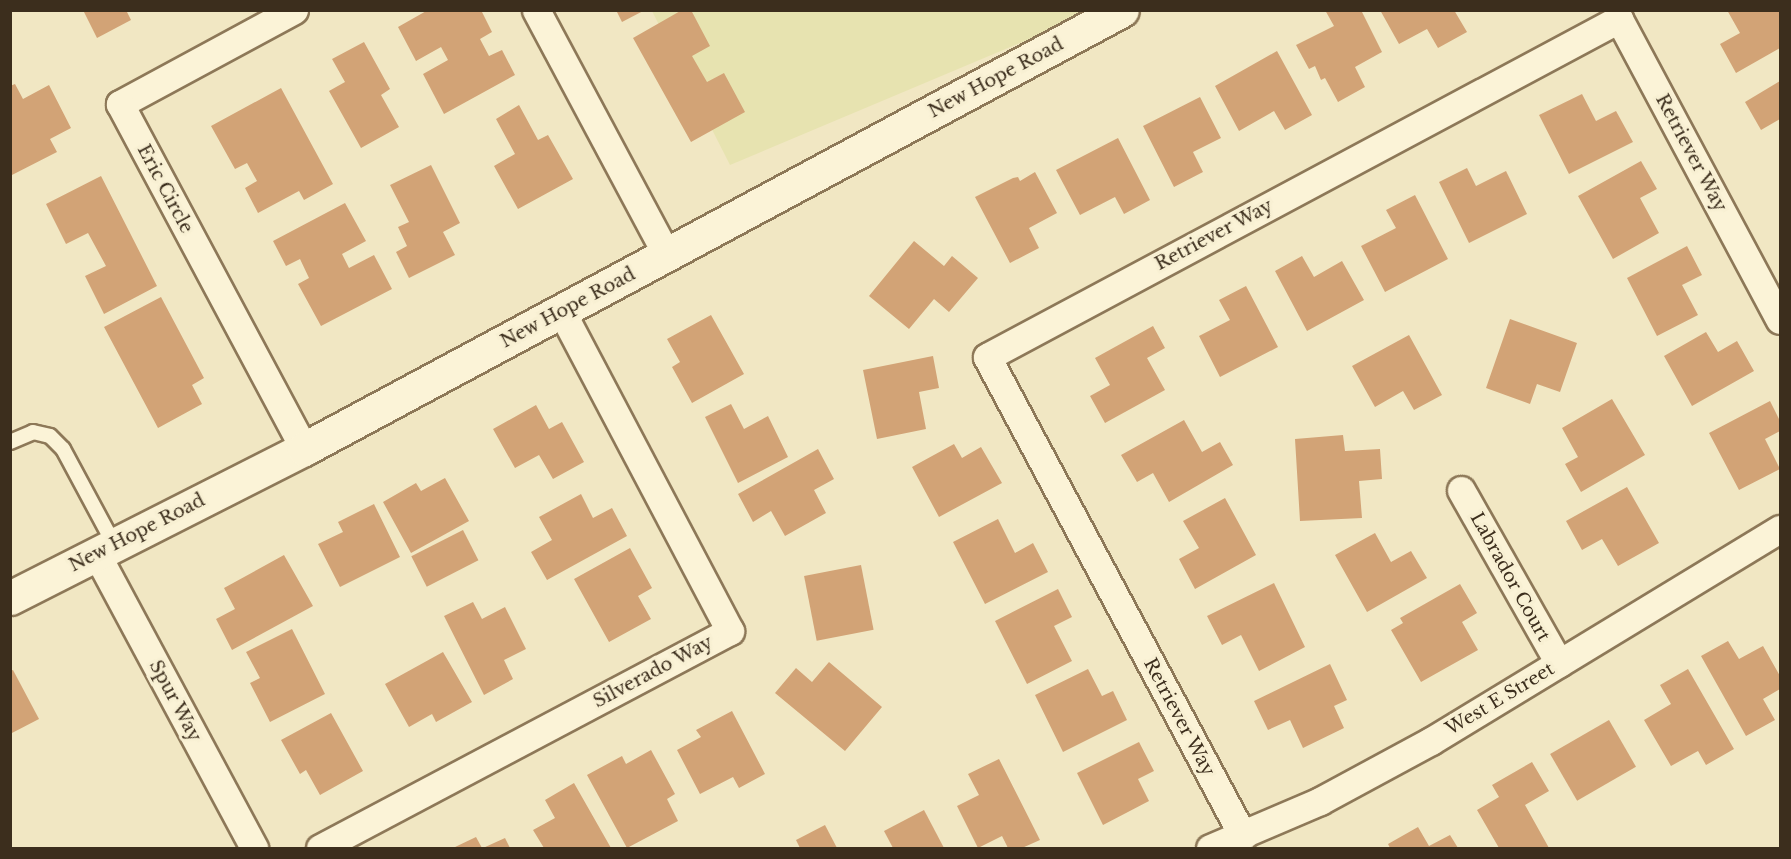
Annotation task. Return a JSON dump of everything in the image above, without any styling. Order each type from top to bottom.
[{"type":"main road","name":"New Hope Road","points":[[10,598],[304,449],[1122,10]]},
{"type":"street","name":"Eric Circle","points":[[294,10],[120,104],[304,449]]},
{"type":"street","points":[[536,10],[667,255]]},
{"type":"street","name":"Retriever Way","points":[[1243,836],[987,357],[1619,19],[1780,320]]},
{"type":"street","name":"Silverado Way","points":[[320,849],[730,631],[561,311]]},
{"type":"street","name":"Labrador Court","points":[[1461,490],[1559,663]]},
{"type":"street","name":"West E Street","points":[[1210,849],[1320,801],[1421,746],[1780,529]]},
{"type":"street","name":"Spur Way","points":[[105,548],[254,849]]},
{"type":"lane","points":[[10,442],[33,432],[50,436],[63,449],[105,548]]},
{"type":"shaded area","points":[[652,11],[1096,11],[730,165]]},
{"type":"building","points":[[83,10],[126,10],[131,20],[97,38]]},
{"type":"building","points":[[428,10],[481,10],[492,32],[480,39],[489,56],[502,50],[515,75],[444,114],[423,74],[448,60],[441,47],[416,61],[398,27]]},
{"type":"building","points":[[616,10],[645,10],[622,22]]},
{"type":"building","points":[[682,10],[691,10],[710,46],[692,56],[707,82],[724,73],[745,112],[691,142],[633,38]]},
{"type":"building","points":[[1325,10],[1361,10],[1382,52],[1355,67],[1365,87],[1338,102],[1325,78],[1321,80],[1315,66],[1309,69],[1296,45],[1334,26]]},
{"type":"building","points":[[1380,10],[1454,10],[1467,32],[1438,48],[1427,29],[1399,44]]},
{"type":"building","points":[[1727,10],[1780,10],[1780,48],[1736,73],[1720,44],[1740,33]]},
{"type":"building","points":[[364,42],[390,89],[381,95],[399,127],[361,148],[329,91],[345,82],[332,59]]},
{"type":"building","points":[[1277,51],[1312,115],[1285,130],[1274,111],[1239,131],[1215,86]]},
{"type":"building","points":[[1780,81],[1780,119],[1761,130],[1745,102]]},
{"type":"building","points":[[15,84],[23,99],[49,85],[71,128],[50,139],[57,152],[10,176],[10,86]]},
{"type":"building","points":[[281,88],[333,184],[304,200],[299,191],[258,213],[245,188],[257,181],[247,163],[235,169],[211,126]]},
{"type":"building","points":[[1582,94],[1596,121],[1616,111],[1633,142],[1569,174],[1539,115]]},
{"type":"building","points":[[1200,97],[1221,138],[1193,152],[1203,172],[1174,187],[1143,126]]},
{"type":"building","points":[[519,105],[538,140],[548,135],[573,179],[518,209],[494,166],[515,154],[496,119]]},
{"type":"building","points":[[1118,138],[1150,200],[1124,214],[1115,197],[1080,215],[1056,170]]},
{"type":"building","points":[[1641,161],[1657,189],[1640,198],[1659,233],[1613,259],[1578,196]]},
{"type":"building","points":[[431,165],[460,223],[443,232],[455,255],[409,278],[396,252],[407,246],[398,227],[409,222],[390,185]]},
{"type":"building","points":[[1467,168],[1476,186],[1506,171],[1527,214],[1469,243],[1439,182]]},
{"type":"building","points":[[1035,172],[1057,213],[1029,228],[1039,248],[1010,263],[975,197],[1013,178],[1018,177],[1020,181]]},
{"type":"building","points":[[101,176],[157,286],[104,314],[85,276],[106,266],[88,233],[66,244],[46,204]]},
{"type":"building","points":[[1415,195],[1448,259],[1385,292],[1361,246],[1396,228],[1386,210]]},
{"type":"building","points":[[345,203],[366,241],[342,254],[349,268],[374,255],[392,289],[321,326],[298,284],[309,278],[300,259],[286,266],[273,241]]},
{"type":"building","points":[[914,241],[944,266],[952,256],[978,278],[949,312],[934,299],[909,329],[869,296]]},
{"type":"building","points":[[1687,246],[1702,275],[1682,285],[1698,315],[1657,336],[1627,278]]},
{"type":"building","points":[[1302,256],[1314,277],[1342,261],[1364,300],[1307,331],[1275,271]]},
{"type":"building","points":[[1246,286],[1278,347],[1220,377],[1199,336],[1230,320],[1219,300]]},
{"type":"building","points":[[161,297],[204,378],[192,385],[202,404],[158,428],[104,327]]},
{"type":"building","points":[[711,315],[744,374],[692,403],[672,367],[680,362],[667,339]]},
{"type":"building","points":[[1510,319],[1577,343],[1560,392],[1537,384],[1530,404],[1486,388]]},
{"type":"building","points":[[1153,326],[1165,348],[1147,358],[1165,390],[1105,423],[1090,396],[1110,385],[1095,358]]},
{"type":"building","points":[[1706,332],[1718,352],[1737,341],[1754,371],[1692,406],[1664,356]]},
{"type":"building","points":[[1409,335],[1442,395],[1414,410],[1403,391],[1375,407],[1352,366]]},
{"type":"building","points":[[933,356],[939,388],[919,392],[926,429],[877,439],[863,370]]},
{"type":"building","points":[[1612,399],[1645,455],[1581,492],[1565,464],[1578,457],[1562,428]]},
{"type":"building","points":[[1770,401],[1780,421],[1780,431],[1765,439],[1780,469],[1739,490],[1709,433]]},
{"type":"building","points":[[731,404],[744,429],[768,416],[788,457],[738,483],[705,417]]},
{"type":"building","points":[[536,405],[549,429],[562,422],[584,462],[553,479],[539,455],[515,468],[493,429]]},
{"type":"building","points":[[1184,420],[1202,452],[1220,442],[1233,465],[1169,502],[1153,473],[1137,482],[1121,455]]},
{"type":"building","points":[[1343,435],[1345,451],[1380,449],[1382,479],[1359,481],[1362,518],[1300,521],[1295,439]]},
{"type":"building","points":[[954,444],[962,458],[981,447],[1002,483],[939,517],[912,467]]},
{"type":"building","points":[[818,449],[834,479],[814,490],[826,513],[785,536],[771,511],[753,522],[738,494]]},
{"type":"building","points":[[445,478],[469,521],[411,553],[383,502],[416,483],[421,491]]},
{"type":"building","points":[[1627,487],[1659,543],[1618,566],[1602,539],[1582,550],[1566,521]]},
{"type":"building","points":[[581,494],[593,518],[612,508],[627,536],[547,580],[531,552],[552,540],[539,517]]},
{"type":"building","points":[[1225,498],[1256,555],[1195,589],[1179,559],[1199,548],[1183,521]]},
{"type":"building","points":[[374,504],[400,557],[340,587],[318,544],[343,532],[338,522]]},
{"type":"building","points":[[998,519],[1015,553],[1033,543],[1048,572],[985,604],[953,542]]},
{"type":"building","points":[[463,530],[478,560],[427,587],[411,556]]},
{"type":"building","points":[[1375,533],[1391,562],[1411,551],[1427,578],[1367,612],[1335,555]]},
{"type":"building","points":[[630,548],[652,588],[638,596],[651,619],[609,642],[574,579]]},
{"type":"building","points":[[284,555],[313,606],[232,650],[216,619],[235,609],[224,588]]},
{"type":"building","points":[[861,565],[874,630],[817,641],[804,576]]},
{"type":"building","points":[[1274,583],[1305,647],[1259,671],[1241,635],[1222,645],[1207,616]]},
{"type":"building","points":[[1460,584],[1477,613],[1462,622],[1478,650],[1421,682],[1391,630],[1403,623],[1400,618]]},
{"type":"building","points":[[1058,589],[1072,617],[1054,626],[1072,661],[1027,684],[995,621]]},
{"type":"building","points":[[473,602],[482,619],[505,607],[526,649],[504,660],[513,679],[484,695],[444,616]]},
{"type":"building","points":[[292,629],[325,694],[270,722],[250,683],[260,678],[246,652]]},
{"type":"building","points":[[1728,641],[1739,659],[1763,646],[1780,676],[1780,689],[1763,699],[1775,720],[1746,736],[1701,656]]},
{"type":"building","points":[[443,652],[472,702],[436,722],[432,714],[409,727],[385,684]]},
{"type":"building","points":[[829,662],[882,707],[845,751],[775,693],[796,668],[812,682]]},
{"type":"building","points":[[1330,664],[1347,700],[1334,706],[1344,728],[1303,748],[1290,720],[1268,730],[1254,701]]},
{"type":"building","points":[[1088,669],[1102,696],[1113,691],[1127,720],[1063,752],[1035,695]]},
{"type":"building","points":[[1688,669],[1734,749],[1706,765],[1698,751],[1671,766],[1644,720],[1671,704],[1660,685]]},
{"type":"building","points":[[13,670],[39,719],[10,734],[10,671]]},
{"type":"building","points":[[732,711],[765,774],[739,788],[733,777],[700,794],[677,750],[701,737],[696,730]]},
{"type":"building","points":[[331,713],[363,771],[320,795],[306,770],[300,774],[281,740]]},
{"type":"building","points":[[1609,720],[1636,767],[1577,801],[1550,754]]},
{"type":"building","points":[[1139,742],[1154,771],[1138,779],[1149,801],[1103,825],[1077,773]]},
{"type":"building","points":[[651,750],[675,794],[667,799],[678,821],[627,848],[587,775],[622,756],[626,764]]},
{"type":"building","points":[[999,759],[1040,840],[1022,848],[1008,848],[1002,836],[978,848],[957,806],[979,795],[968,774]]},
{"type":"building","points":[[1532,762],[1549,791],[1525,805],[1549,848],[1499,848],[1477,810],[1499,797],[1492,785]]},
{"type":"building","points":[[574,783],[611,848],[544,848],[533,830],[555,818],[545,800]]},
{"type":"building","points":[[924,810],[944,848],[893,848],[884,831]]},
{"type":"building","points":[[825,825],[837,848],[800,848],[796,840]]},
{"type":"building","points":[[1418,827],[1429,846],[1450,835],[1458,848],[1390,848],[1388,844]]},
{"type":"building","points":[[476,837],[482,848],[453,848]]},
{"type":"building","points":[[505,838],[510,848],[483,848]]}]
